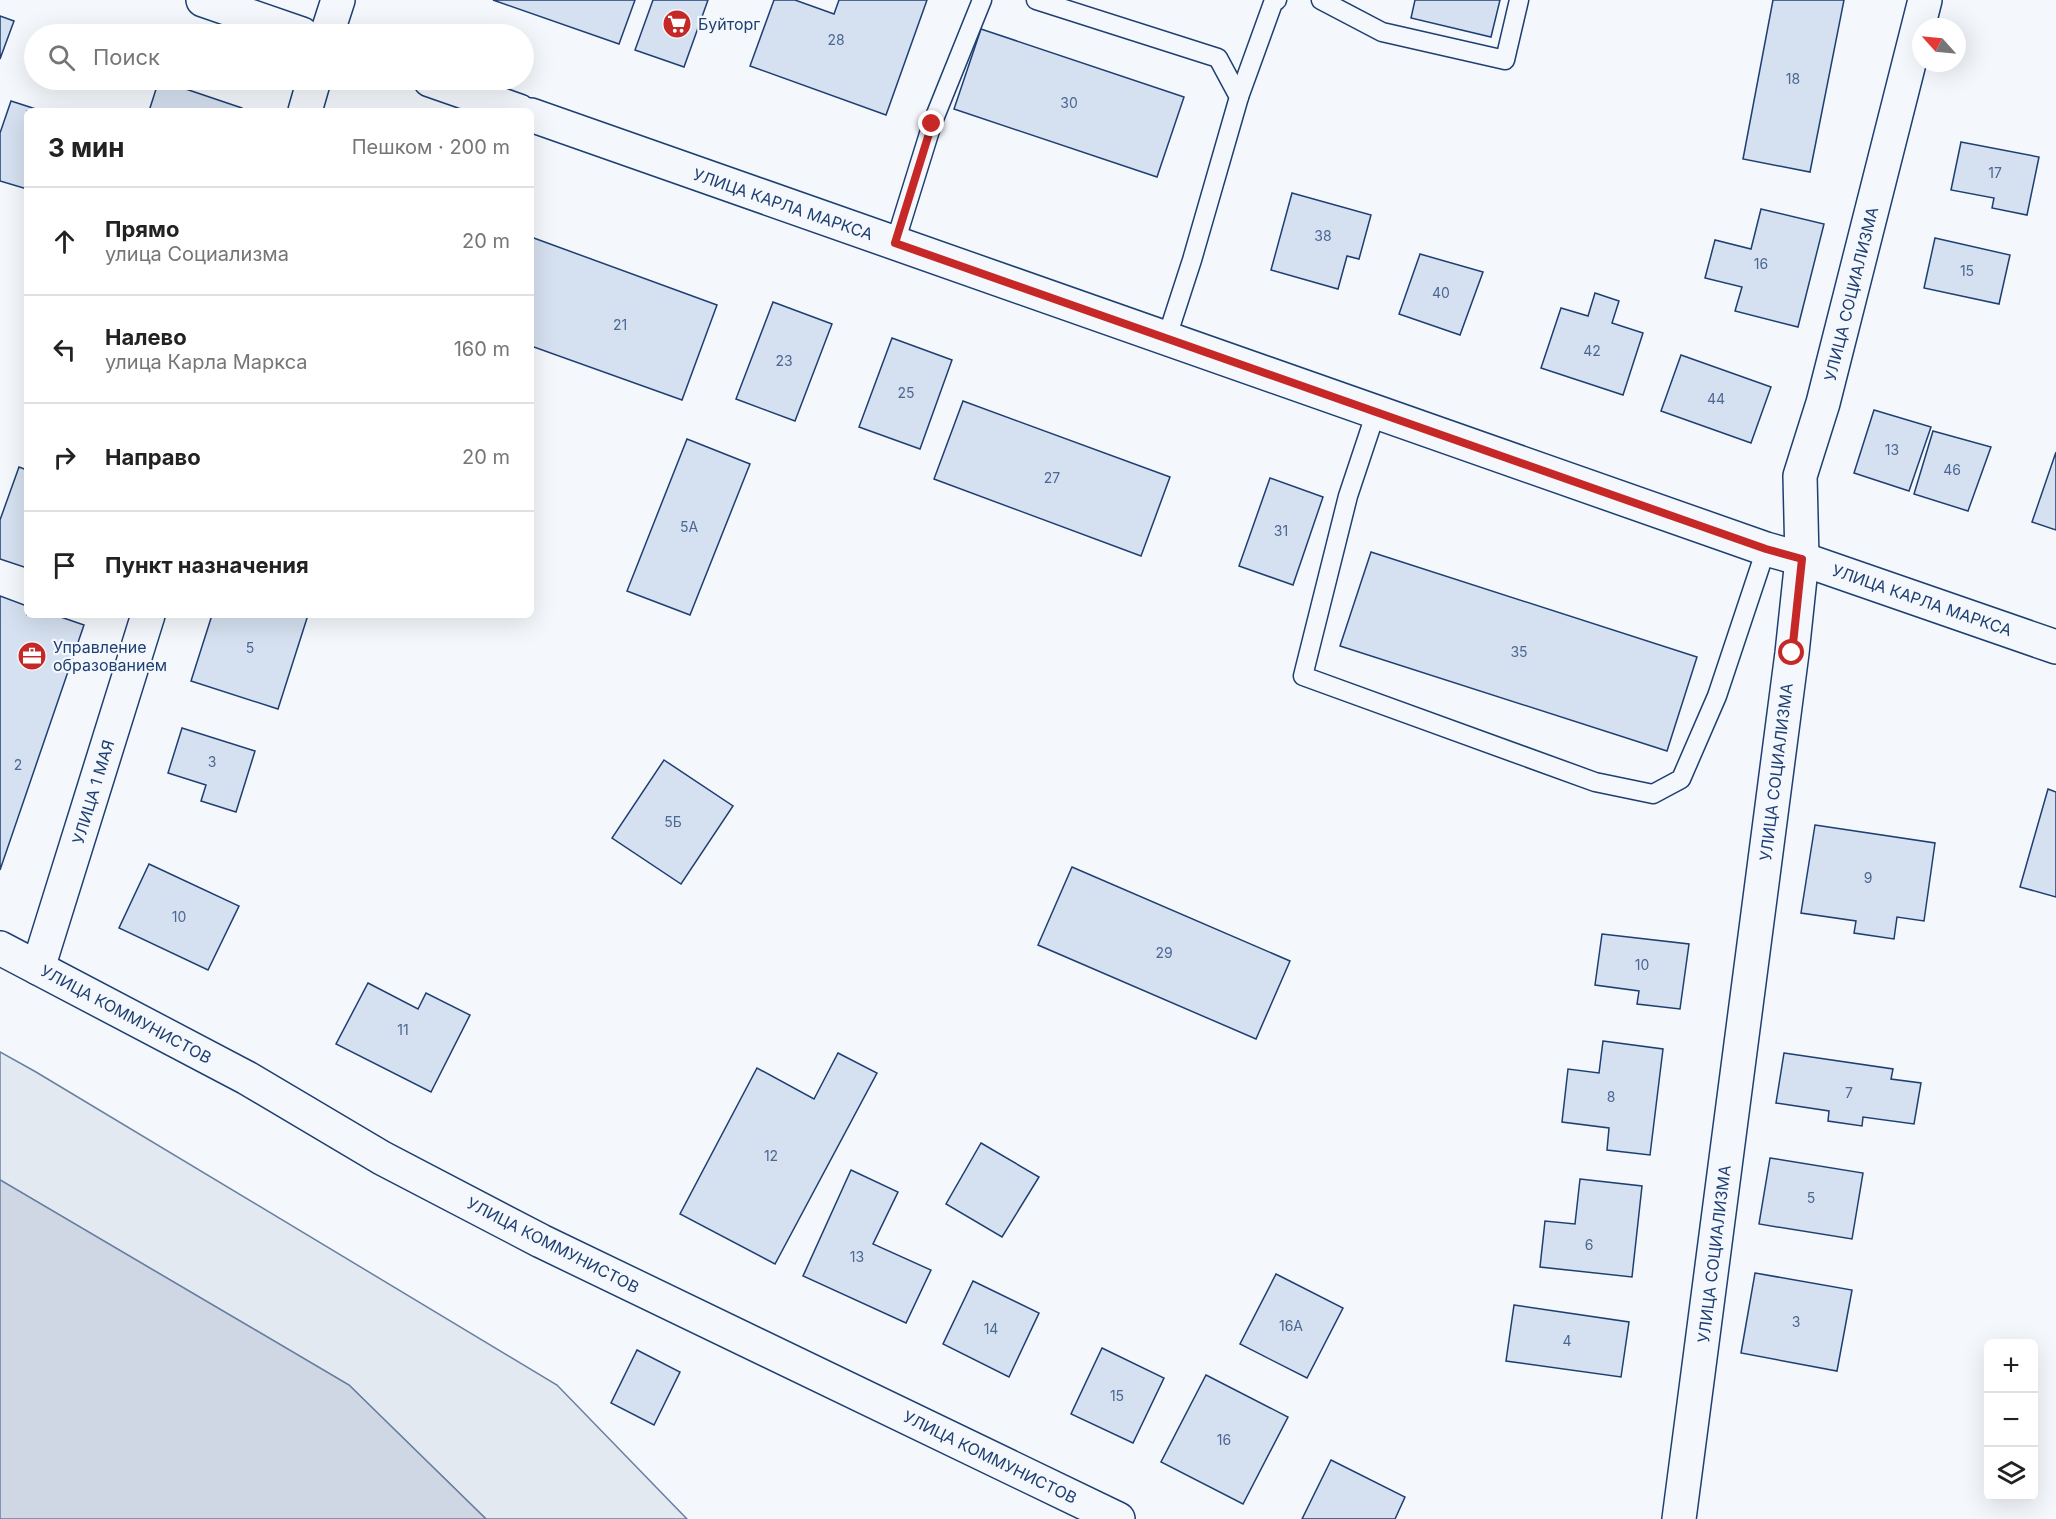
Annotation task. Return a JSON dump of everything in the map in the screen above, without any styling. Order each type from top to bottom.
[{"type":"street","points":[[203,0],[273,24]]},
{"type":"street","points":[[330,24],[338,0]]},
{"type":"street","name":"УЛИЦА СОЦИАЛИЗМА","points":[[1679,1519],[1789,677],[1802,559],[1800,476],[1823,403],[1925,0]]},
{"type":"street","points":[[306,108],[311,90]]},
{"type":"street","points":[[459,90],[510,108]]},
{"type":"street","name":"УЛИЦА КАРЛА МАРКСА","points":[[534,116],[1166,340],[1766,549],[1802,559],[2056,647]]},
{"type":"street","name":"УЛИЦА 1 МАЯ","points":[[38,968],[147,618]]},
{"type":"street","name":"УЛИЦА КОММУНИСТОВ","points":[[0,948],[247,1078],[382,1158],[541,1241],[1118,1519]]},
{"type":"lane","points":[[895,243],[932,124],[982,0]]},
{"type":"lane","points":[[1036,0],[1218,58],[1239,97]]},
{"type":"lane","points":[[1166,340],[1239,97],[1273,3],[1277,0]]},
{"type":"lane","points":[[1321,0],[1382,32],[1505,60],[1519,0]]},
{"type":"lane","points":[[1376,412],[1348,496],[1303,676],[1596,782],[1653,794],[1681,779],[1717,696],[1766,549]]},
{"type":"shaded area","points":[[0,1052],[557,1385],[687,1519],[486,1519],[349,1385],[0,1180]]},
{"type":"shaded area","points":[[0,1180],[349,1385],[486,1519],[0,1519]]},
{"type":"building","points":[[493,0],[635,0],[619,44]]},
{"type":"building","points":[[653,0],[708,0],[684,67],[635,50]]},
{"type":"building","points":[[774,0],[795,0],[834,14],[839,0],[927,0],[886,115],[750,66]]},
{"type":"building","points":[[1415,0],[1500,0],[1491,37],[1411,18]]},
{"type":"building","points":[[1773,0],[1844,0],[1810,172],[1743,159]]},
{"type":"building","points":[[0,16],[14,21],[0,59]]},
{"type":"building","points":[[981,29],[1184,97],[1157,177],[954,109]]},
{"type":"building","points":[[156,90],[189,90],[242,108],[150,108]]},
{"type":"building","points":[[11,101],[33,108],[24,108],[24,188],[0,181],[0,133]]},
{"type":"building","points":[[1961,142],[2039,157],[2027,215],[1992,208],[1994,198],[1951,190]]},
{"type":"building","points":[[1292,193],[1371,215],[1359,259],[1347,256],[1338,289],[1271,270]]},
{"type":"building","points":[[1761,209],[1824,224],[1798,327],[1735,311],[1742,287],[1705,278],[1715,240],[1751,249]]},
{"type":"building","points":[[534,238],[717,305],[682,400],[534,347]]},
{"type":"building","points":[[1935,238],[2010,255],[1999,304],[1924,288]]},
{"type":"building","points":[[1420,254],[1483,272],[1460,335],[1399,314]]},
{"type":"building","points":[[1595,293],[1619,301],[1612,323],[1643,333],[1623,395],[1541,368],[1561,308],[1588,316]]},
{"type":"building","points":[[773,302],[832,324],[795,421],[736,399]]},
{"type":"building","points":[[892,338],[952,360],[920,449],[859,427]]},
{"type":"building","points":[[1681,355],[1771,387],[1751,443],[1661,411]]},
{"type":"building","points":[[963,401],[1170,477],[1141,556],[934,479]]},
{"type":"building","points":[[1874,410],[1931,427],[1909,491],[1854,473]]},
{"type":"building","points":[[1933,431],[1991,447],[1968,511],[1914,494]]},
{"type":"building","points":[[687,439],[750,464],[690,615],[627,591]]},
{"type":"building","points":[[2056,452],[2056,530],[2032,522]]},
{"type":"building","points":[[19,467],[24,469],[24,567],[0,559],[0,520]]},
{"type":"building","points":[[1270,478],[1323,497],[1293,585],[1239,566]]},
{"type":"building","points":[[1371,552],[1697,657],[1667,751],[1340,646]]},
{"type":"building","points":[[0,596],[24,605],[24,618],[64,618],[84,625],[0,870]]},
{"type":"building","points":[[211,618],[307,618],[278,709],[191,681]]},
{"type":"building","points":[[182,728],[255,751],[236,812],[201,801],[206,785],[168,773]]},
{"type":"building","points":[[664,760],[733,806],[681,884],[612,838]]},
{"type":"building","points":[[2048,789],[2056,792],[2056,897],[2020,887]]},
{"type":"building","points":[[1815,825],[1935,843],[1924,921],[1897,917],[1894,939],[1854,933],[1856,921],[1801,913]]},
{"type":"building","points":[[149,864],[239,906],[208,970],[119,928]]},
{"type":"building","points":[[1072,867],[1290,961],[1256,1039],[1038,945]]},
{"type":"building","points":[[1602,934],[1689,944],[1680,1009],[1637,1004],[1639,991],[1595,985]]},
{"type":"building","points":[[368,983],[418,1009],[426,993],[470,1015],[431,1092],[336,1044]]},
{"type":"building","points":[[1603,1041],[1663,1049],[1650,1155],[1607,1150],[1609,1128],[1562,1122],[1568,1069],[1599,1073]]},
{"type":"building","points":[[838,1053],[877,1073],[775,1264],[680,1214],[757,1068],[814,1099]]},
{"type":"building","points":[[1784,1053],[1893,1069],[1891,1079],[1921,1083],[1914,1124],[1863,1117],[1862,1126],[1828,1121],[1829,1111],[1776,1103]]},
{"type":"building","points":[[981,1143],[1039,1177],[1002,1237],[946,1204]]},
{"type":"building","points":[[1770,1158],[1863,1173],[1852,1239],[1759,1224]]},
{"type":"building","points":[[851,1170],[898,1192],[873,1244],[931,1270],[906,1323],[803,1276]]},
{"type":"building","points":[[1580,1179],[1642,1186],[1632,1277],[1540,1267],[1545,1221],[1575,1224]]},
{"type":"building","points":[[1755,1273],[1852,1290],[1837,1371],[1741,1353]]},
{"type":"building","points":[[1276,1274],[1343,1308],[1307,1378],[1240,1344]]},
{"type":"building","points":[[973,1281],[1039,1313],[1009,1377],[943,1344]]},
{"type":"building","points":[[1514,1305],[1629,1322],[1621,1377],[1506,1361]]},
{"type":"building","points":[[1102,1348],[1164,1378],[1133,1443],[1071,1414]]},
{"type":"building","points":[[637,1350],[680,1372],[654,1425],[611,1403]]},
{"type":"building","points":[[1206,1375],[1288,1417],[1243,1504],[1161,1462]]},
{"type":"building","points":[[1331,1460],[1405,1497],[1395,1519],[1302,1519]]},
{"type":"place","name":"Буйторг","points":[[677,24]]},
{"type":"place","name":"Управление образованием","points":[[32,656]]},
{"type":"route","points":[[932,124],[895,243],[1166,340],[1766,549],[1802,559],[1792,653]]}]
